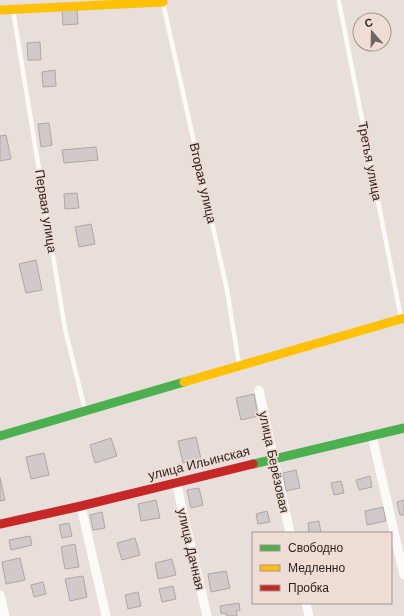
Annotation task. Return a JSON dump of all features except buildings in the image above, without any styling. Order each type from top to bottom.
[{"type":"street","points":[[0,10],[163,2]]},
{"type":"street","points":[[0,436],[403,319]]},
{"type":"street","name":"улица Берёзовая","points":[[258,390],[290,532]]},
{"type":"street","name":"улица Ильинская","points":[[0,524],[81,506],[404,428]]},
{"type":"street","points":[[372,436],[404,575]]},
{"type":"street","name":"улица Дачная","points":[[176,482],[207,616]]},
{"type":"street","points":[[81,506],[106,616]]},
{"type":"street","points":[[0,595],[5,616]]},
{"type":"street","points":[[306,604],[309,616]]},
{"type":"lane","name":"Вторая улица","points":[[163,2],[227,290],[239,366]]},
{"type":"lane","name":"Третья улица","points":[[339,2],[403,319]]},
{"type":"lane","name":"Первая улица","points":[[13,10],[65,329],[85,412]]},
{"type":"traffic: fast","points":[[0,436],[184,382]]},
{"type":"traffic: fast","points":[[253,464],[404,428]]},
{"type":"traffic: slow","points":[[0,10],[163,2]]},
{"type":"traffic: slow","points":[[184,382],[404,318]]},
{"type":"traffic: jam","points":[[0,524],[253,464]]}]
